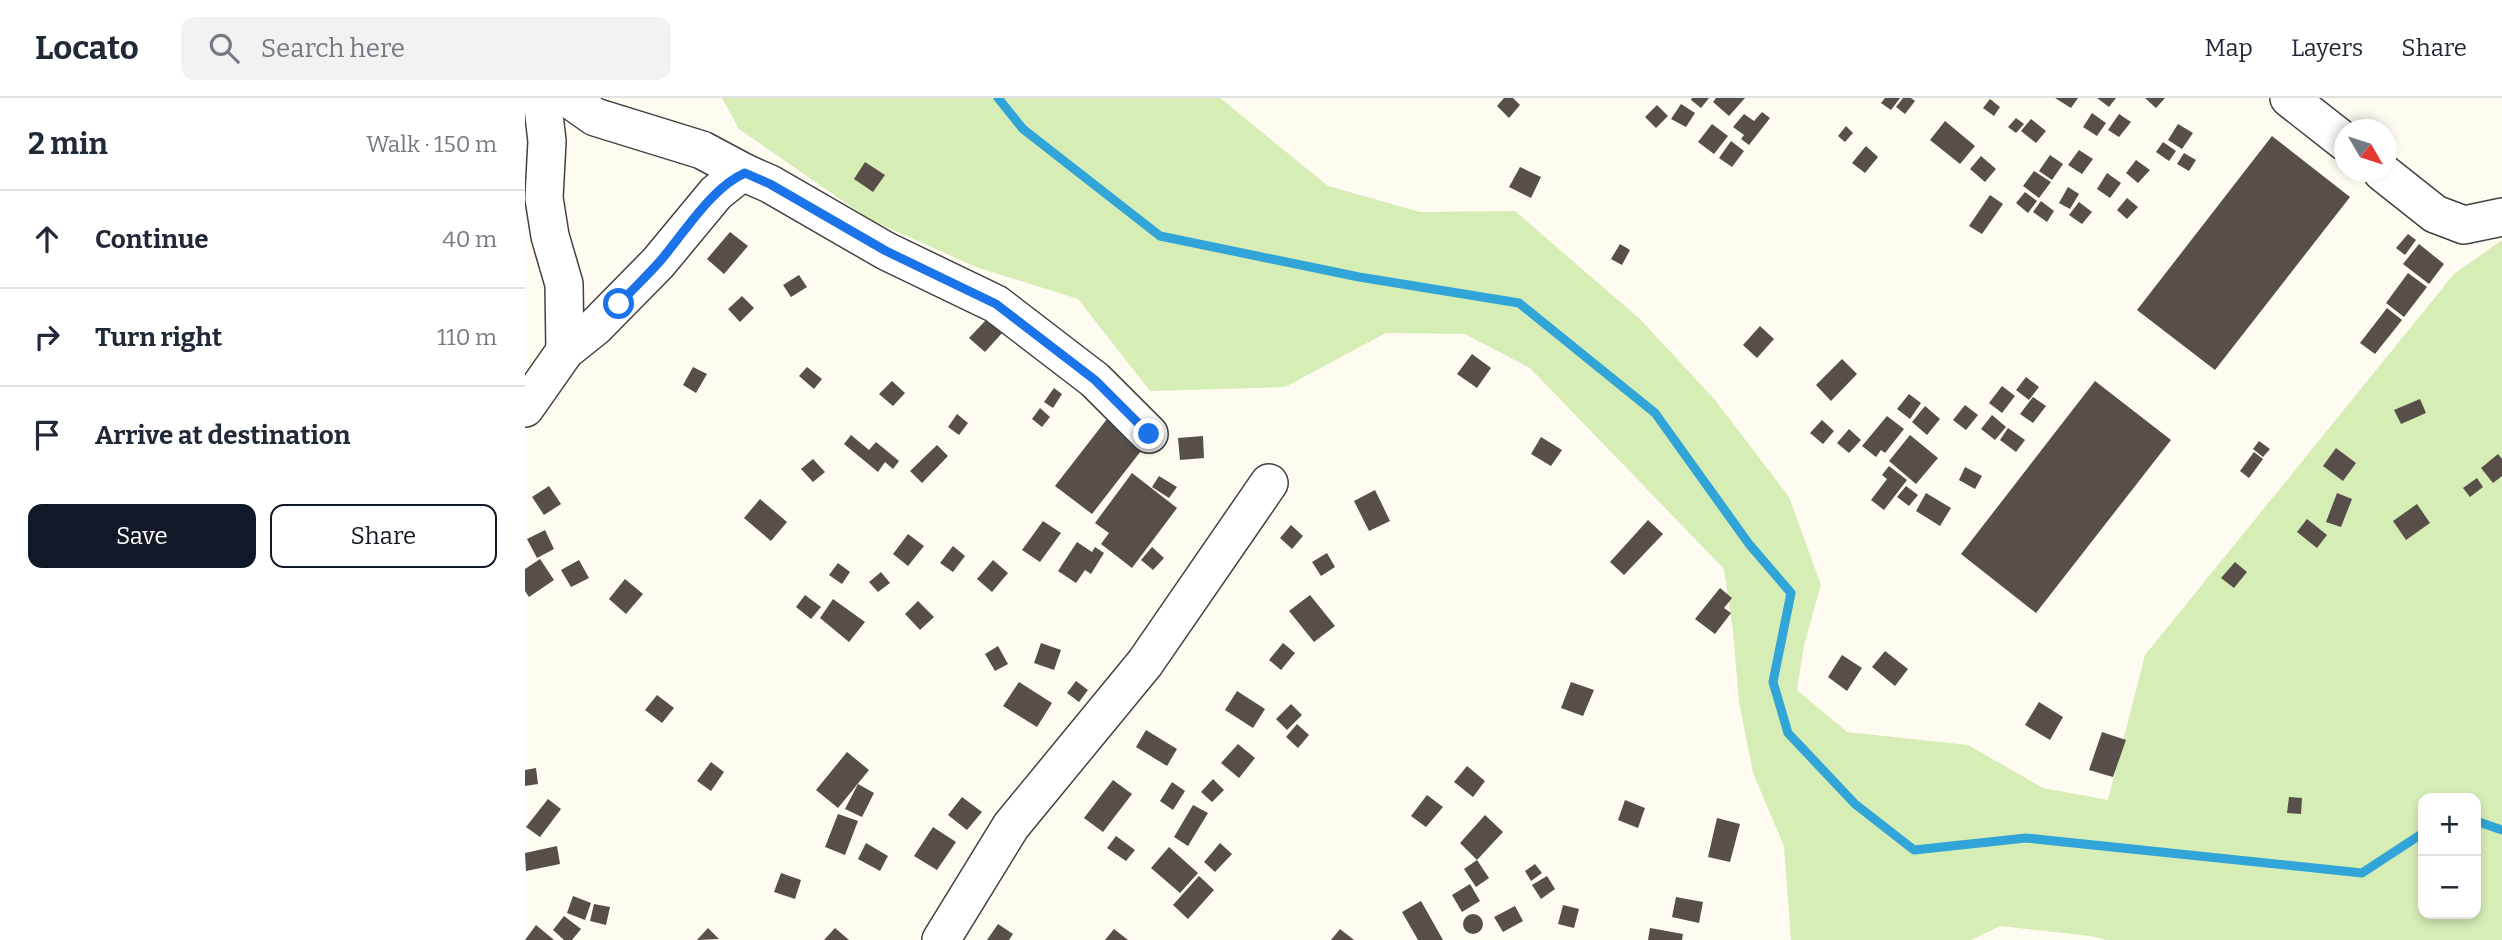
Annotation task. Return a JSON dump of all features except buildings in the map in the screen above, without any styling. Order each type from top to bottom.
[{"type":"street","points":[[542,98],[547,141],[544,198],[550,236],[564,284],[565,351]]},
{"type":"street","points":[[568,98],[595,117],[702,150],[770,184],[886,251],[996,304],[1095,380],[1149,434]]},
{"type":"street","points":[[2289,98],[2334,134]]},
{"type":"street","points":[[525,408],[565,351],[595,327],[650,271],[716,194],[745,173]]},
{"type":"street","points":[[2395,182],[2435,214],[2464,225],[2502,217]]},
{"type":"street","points":[[941,940],[1011,826],[1145,663],[1269,483]]},
{"type":"green space","points":[[722,98],[1220,98],[1328,186],[1420,212],[1515,211],[1641,320],[1715,400],[1789,497],[1821,585],[1804,645],[1797,690],[1847,732],[1968,745],[2043,788],[2108,800],[2145,655],[2454,274],[2502,240],[2502,940],[2107,940],[2000,926],[1971,940],[1791,940],[1784,846],[1753,773],[1739,702],[1724,569],[1530,368],[1465,334],[1386,333],[1285,387],[1150,391],[1078,299],[976,267],[869,219],[739,129]]},
{"type":"waterway","points":[[998,98],[1023,129],[1160,236],[1359,277],[1519,303],[1655,413],[1749,544],[1791,593],[1773,682],[1788,733],[1855,804],[1914,850],[2026,838],[2362,873],[2418,836]]},
{"type":"waterway","points":[[2481,823],[2502,830]]},
{"type":"route","points":[[619,304],[658,263],[716,194],[726,184],[745,173],[770,184],[886,251],[996,304],[1095,380],[1149,434]]}]
